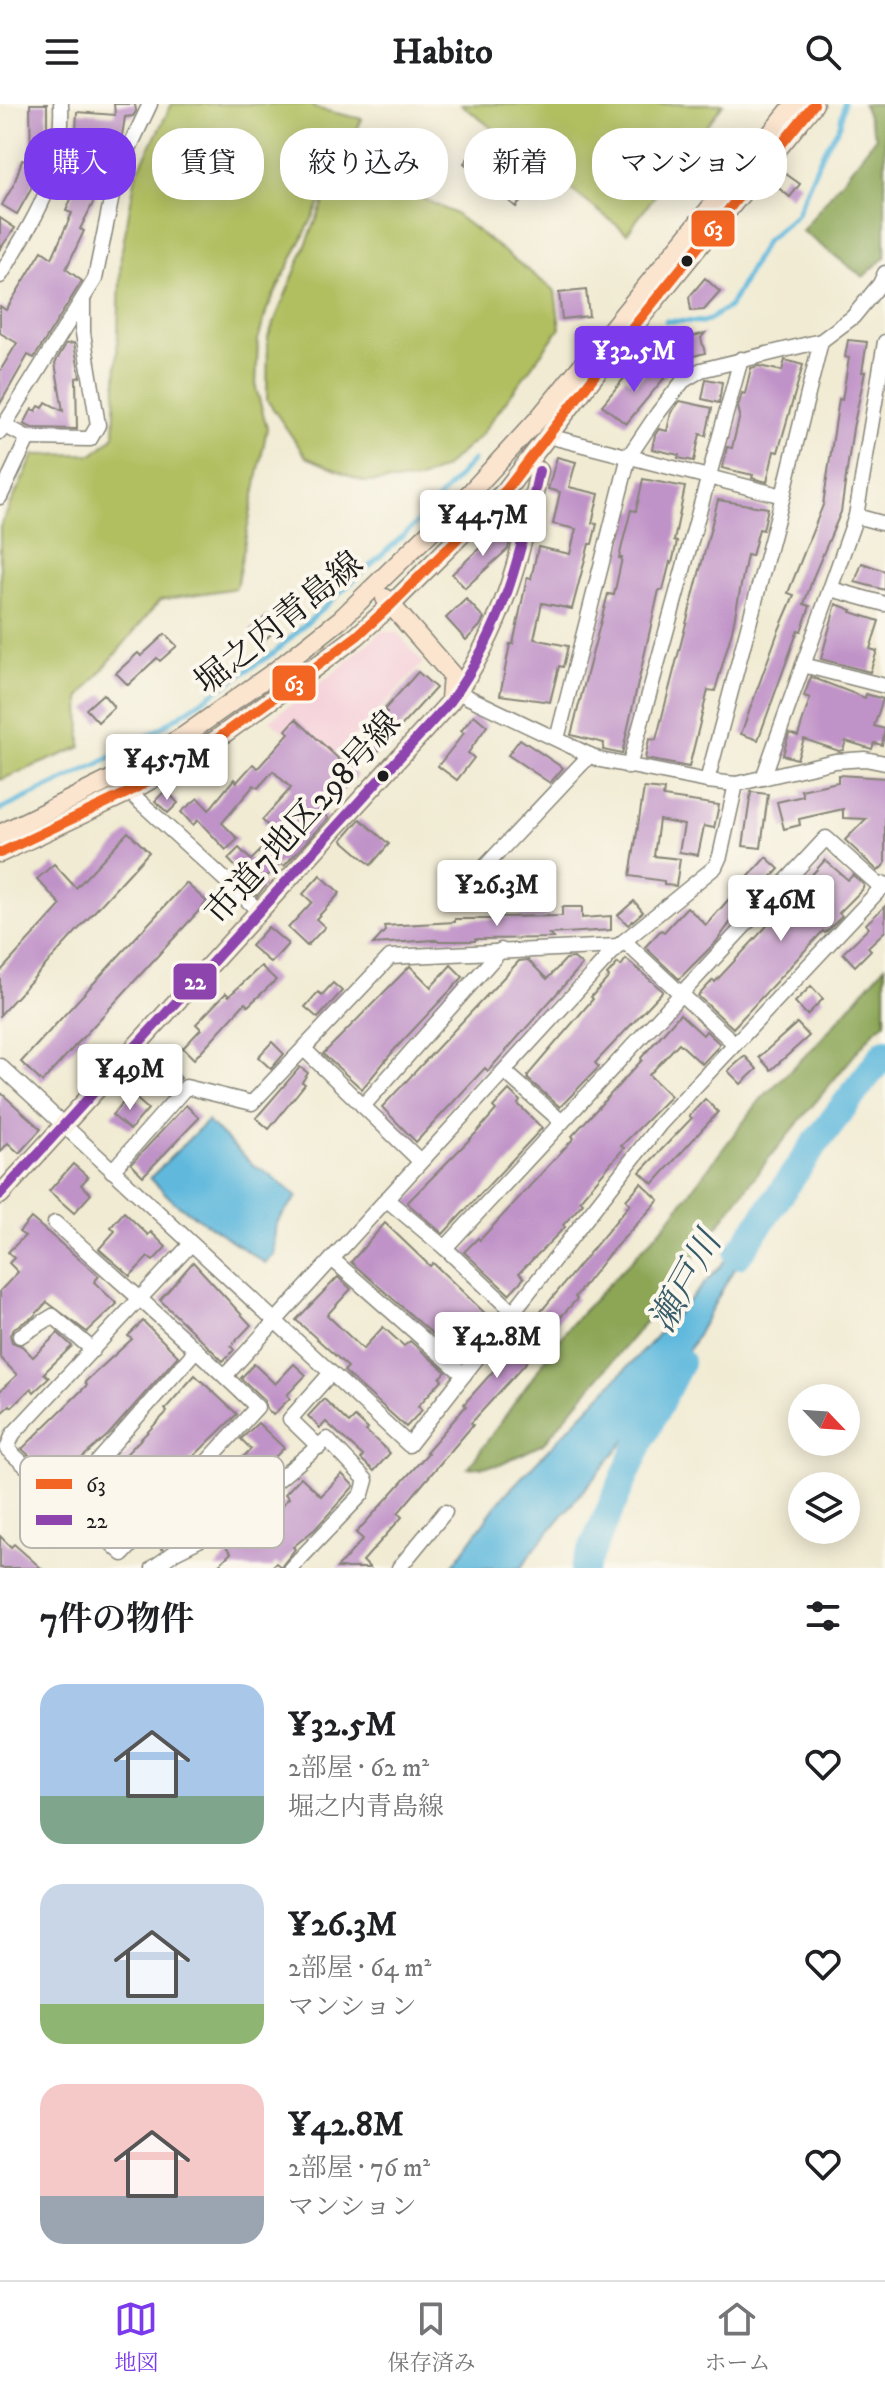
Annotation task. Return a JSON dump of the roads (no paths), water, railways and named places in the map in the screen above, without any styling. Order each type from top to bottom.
[{"type":"main road","name":"堀之内青島線","points":[[0,853],[122,785],[274,672],[341,619],[375,587],[469,494],[539,418],[795,104]]},
{"type":"main road","name":"堀之内青島線","points":[[0,834],[196,754],[357,636],[506,490],[814,104]]},
{"type":"main road","name":"市道7地区298号線","points":[[0,1195],[453,695],[485,648],[509,591],[539,471]]},
{"type":"main road","points":[[375,587],[452,675],[453,695]]},
{"type":"street","points":[[0,276],[46,197],[58,161],[61,104]]},
{"type":"street","points":[[83,298],[83,333],[98,425],[90,439],[28,438],[2,428],[83,298],[95,279],[116,176],[150,104]]},
{"type":"street","points":[[557,739],[629,456],[683,381],[701,370],[821,341],[853,317],[883,281]]},
{"type":"street","points":[[707,781],[821,341]]},
{"type":"street","points":[[763,778],[856,516],[885,342]]},
{"type":"street","points":[[629,767],[741,359]]},
{"type":"street","points":[[548,436],[783,496]]},
{"type":"street","points":[[0,497],[28,438]]},
{"type":"street","points":[[856,516],[885,524]]},
{"type":"street","points":[[831,589],[885,604]]},
{"type":"street","points":[[803,665],[885,686]]},
{"type":"street","points":[[453,695],[590,755],[629,767],[707,781],[736,784],[835,761],[865,759],[885,763]]},
{"type":"street","points":[[462,891],[590,755]]},
{"type":"street","points":[[225,1376],[621,943],[715,867],[736,784]]},
{"type":"street","points":[[122,785],[259,911]]},
{"type":"street","points":[[0,1066],[409,1445],[660,1124],[883,886],[826,838],[445,1248]]},
{"type":"street","points":[[112,1171],[186,1087],[252,1103],[390,957],[621,943],[735,1044]]},
{"type":"street","points":[[363,1106],[501,950]]},
{"type":"street","points":[[304,1049],[420,1161]]},
{"type":"street","points":[[504,1071],[562,1122]]},
{"type":"street","points":[[386,1199],[445,1248],[513,1312]]},
{"type":"street","points":[[55,1223],[257,1407],[212,1456]]},
{"type":"street","points":[[20,1461],[7,1449],[13,1434],[191,1244]]},
{"type":"street","points":[[332,1259],[464,1375]]},
{"type":"street","points":[[20,1336],[53,1316],[93,1350]]},
{"type":"street","points":[[103,1456],[196,1350]]},
{"type":"street","points":[[319,1447],[290,1419],[331,1373]]},
{"type":"street","points":[[284,1476],[327,1439],[366,1480],[362,1494],[291,1568]]},
{"type":"street","points":[[399,1568],[445,1512]]},
{"type":"street","points":[[153,1568],[183,1548]]},
{"type":"water","points":[[207,1121],[252,1164],[273,1176],[297,1197],[278,1222],[274,1235],[275,1254],[265,1263],[174,1202],[150,1178]]},
{"type":"water","points":[[759,1224],[663,1396],[521,1568],[451,1568],[500,1500]]},
{"type":"waterway","points":[[666,321],[705,322],[730,306],[765,242],[796,215],[823,152],[840,125],[844,104]]},
{"type":"waterway","points":[[0,810],[99,764],[156,731],[275,652],[418,522],[473,460]]},
{"type":"waterway","name":"瀬戸川","points":[[738,1255],[812,1148],[885,1052]]},
{"type":"waterway","name":"瀬戸川","points":[[584,1568],[641,1440],[680,1362]]}]
